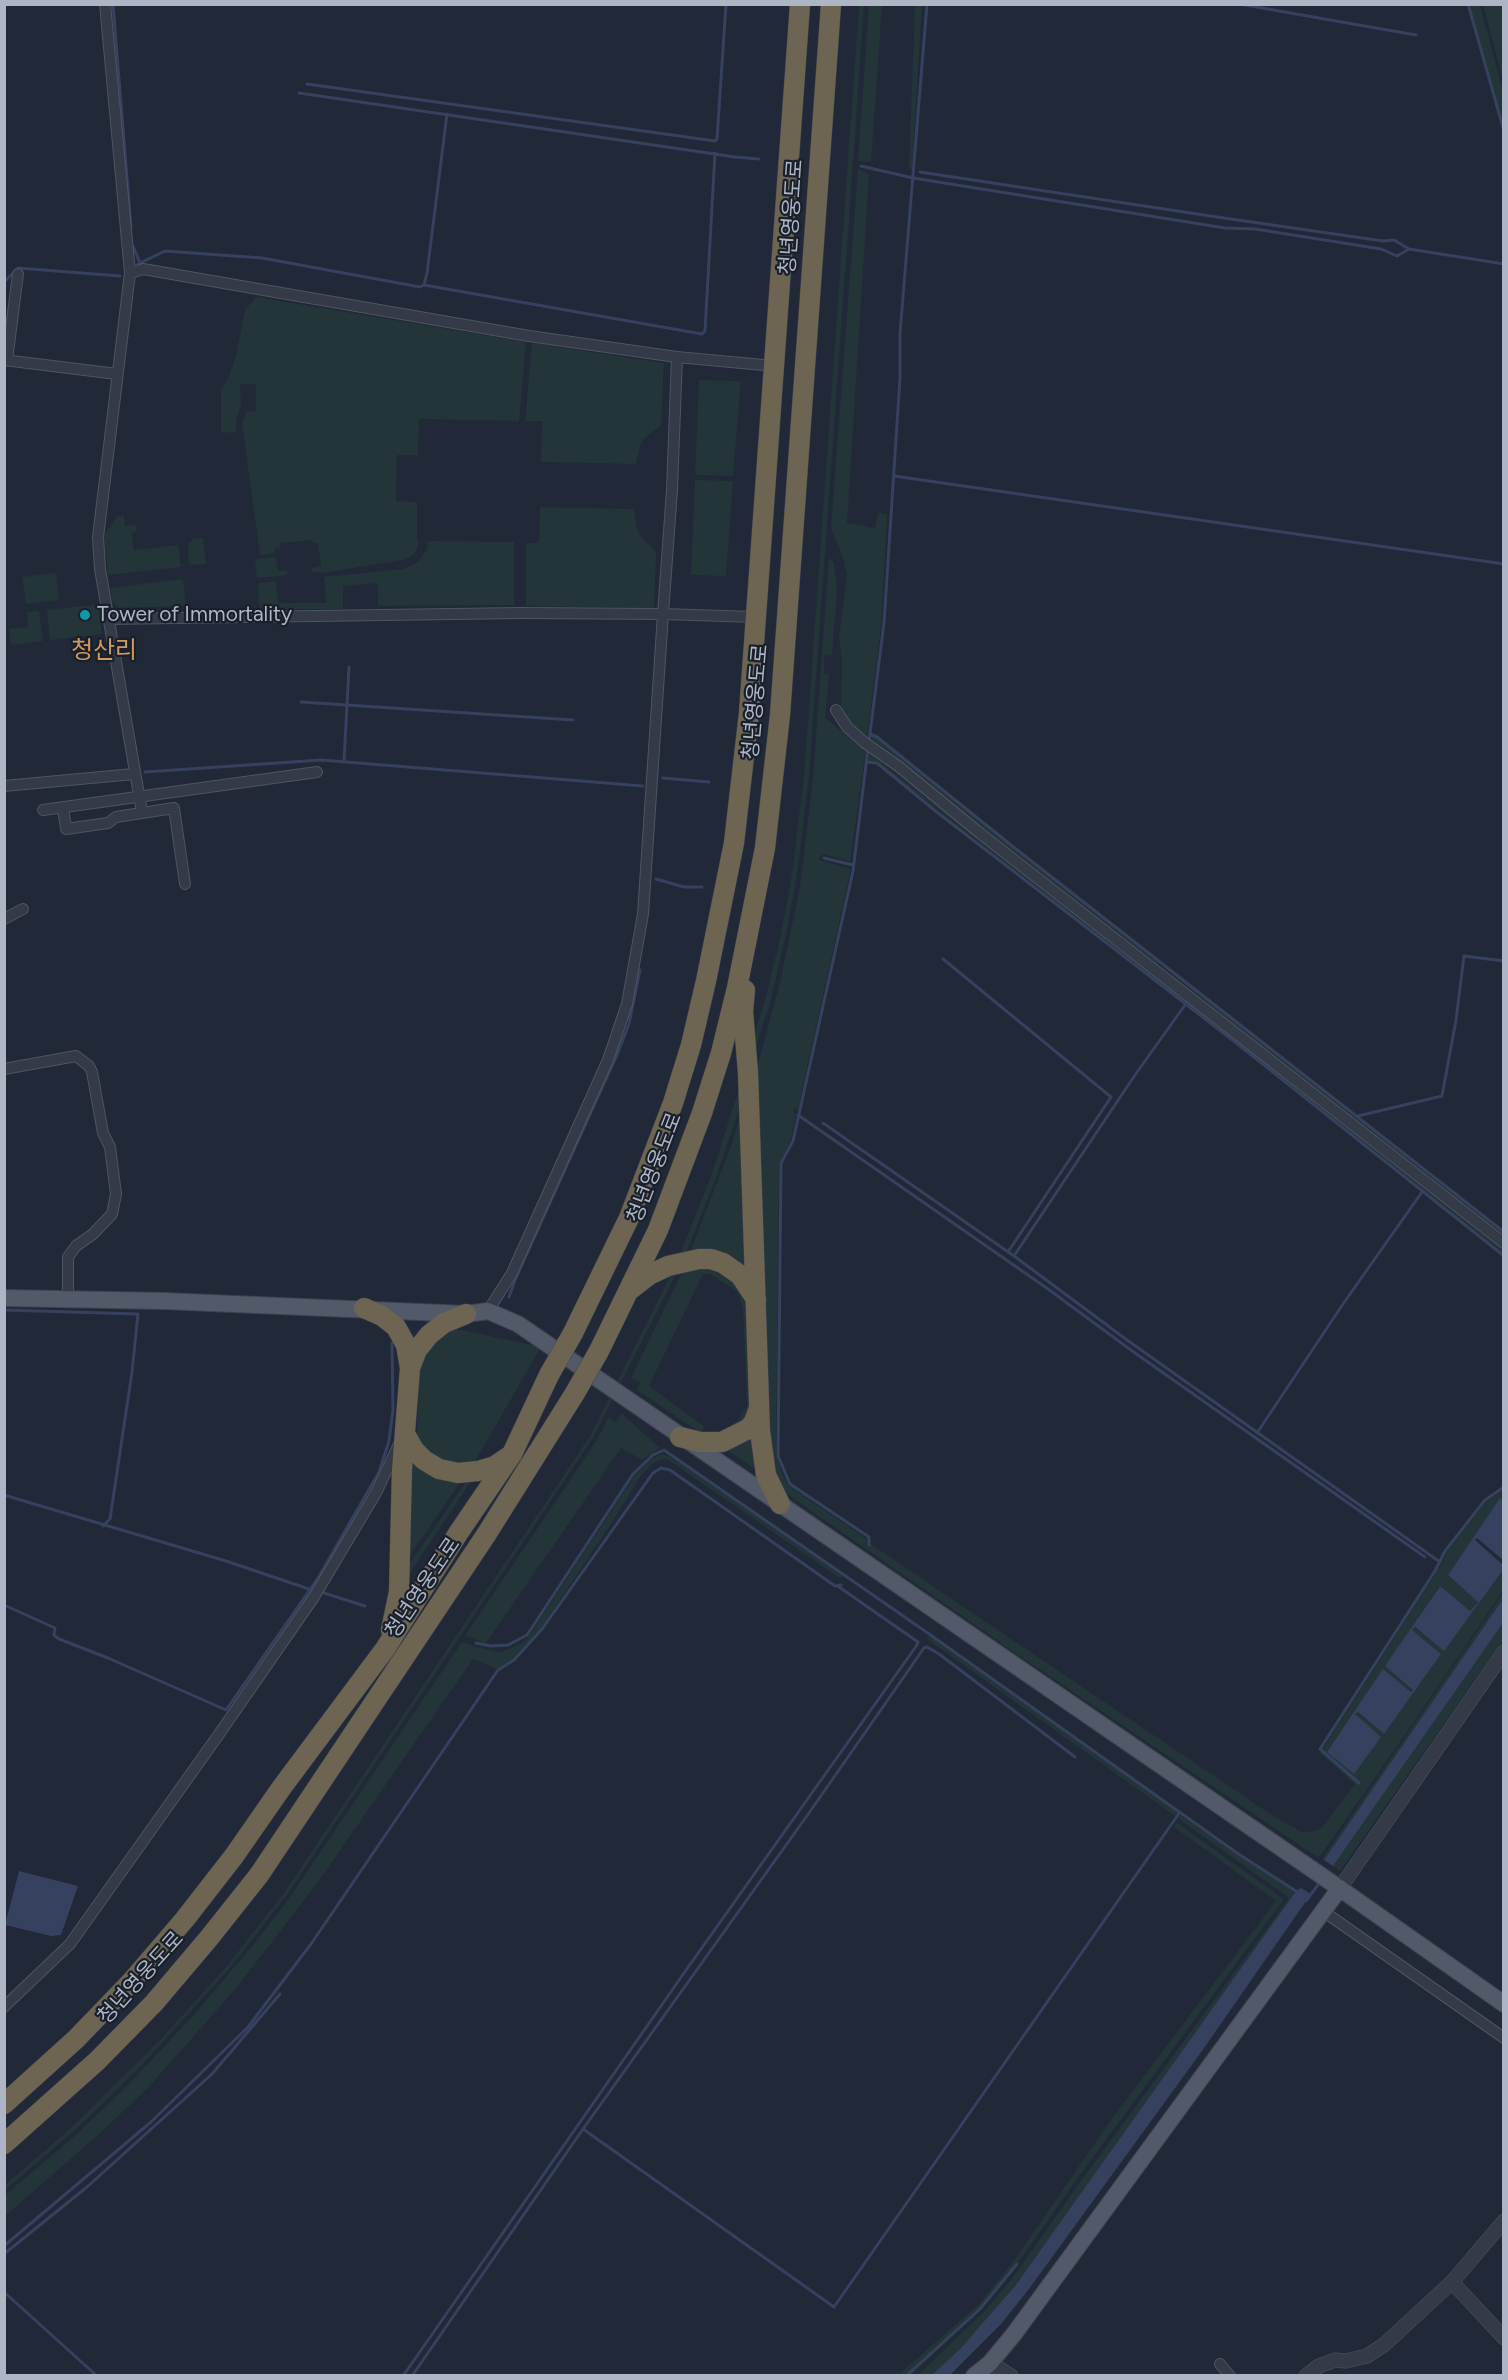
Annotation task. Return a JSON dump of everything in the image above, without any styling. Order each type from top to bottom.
[{"type":"highway","name":"청년영웅도로","points":[[4,2104],[76,2039],[131,1982],[185,1919],[234,1856],[282,1787],[385,1649],[459,1532],[513,1454],[549,1375],[573,1333],[629,1218],[673,1103],[691,1045],[721,916],[734,843],[749,713],[800,4]]},
{"type":"highway","name":"청년영웅도로","points":[[4,2144],[97,2061],[154,2003],[259,1875],[486,1535],[574,1393],[599,1351],[658,1230],[702,1113],[721,1053],[751,922],[766,837],[780,715],[831,4]]},
{"type":"highway","points":[[751,922],[743,1011],[748,1073],[759,1431],[766,1475],[780,1504]]},
{"type":"highway","points":[[630,1290],[649,1275],[668,1266],[699,1259],[711,1259],[732,1268],[748,1284],[756,1299]]},
{"type":"highway","points":[[364,1308],[382,1316],[396,1327],[406,1345],[410,1368],[399,1592],[385,1649]]},
{"type":"highway","points":[[410,1368],[417,1350],[429,1335],[444,1323],[466,1314]]},
{"type":"highway","points":[[680,1437],[711,1443],[732,1438],[754,1422],[760,1406]]},
{"type":"highway","points":[[405,1434],[414,1450],[424,1460],[439,1469],[458,1473],[495,1466],[513,1454]]},
{"type":"main road","points":[[4,1298],[364,1308],[466,1314],[488,1311],[518,1324],[1336,1885],[1503,2004]]},
{"type":"main road","points":[[974,2376],[990,2363],[1014,2334],[1323,1911],[1336,1885]]},
{"type":"street","points":[[105,4],[130,273],[98,537],[100,569],[142,812]]},
{"type":"street","points":[[130,273],[143,269],[529,336],[677,357],[774,366]]},
{"type":"street","points":[[18,274],[6,360],[117,374]]},
{"type":"street","points":[[488,1311],[512,1273],[608,1060],[627,1004],[643,914],[672,490],[677,357]]},
{"type":"street","points":[[109,619],[521,613],[755,617]]},
{"type":"street","points":[[836,710],[847,727],[865,743],[1503,1243]]},
{"type":"street","points":[[43,810],[138,795],[317,772]]},
{"type":"street","points":[[4,786],[134,774]]},
{"type":"street","points":[[63,807],[66,829],[108,823],[116,817],[174,808],[185,884]]},
{"type":"street","points":[[4,919],[23,909]]},
{"type":"street","points":[[4,1070],[76,1056],[89,1066],[92,1072],[103,1134],[110,1148],[116,1194],[111,1214],[93,1234],[76,1246],[68,1257],[69,1299]]},
{"type":"street","points":[[4,2007],[70,1944],[314,1597],[376,1493],[405,1434]]},
{"type":"street","points":[[1336,1885],[1503,1652]]},
{"type":"street","points":[[1323,1911],[1503,2038]]},
{"type":"street","points":[[1306,2376],[1319,2366],[1335,2360],[1346,2361],[1367,2356],[1385,2344],[1452,2282],[1503,2221]]},
{"type":"street","points":[[1452,2282],[1503,2338]]},
{"type":"street","points":[[990,2363],[1011,2376]]},
{"type":"street","points":[[1220,2364],[1230,2376]]},
{"type":"shaded area","points":[[859,5],[864,5],[809,776],[797,875],[786,935],[769,1006],[754,1052],[751,1045],[764,1004],[781,934],[792,874],[804,776]]},
{"type":"shaded area","points":[[869,5],[882,5],[871,162],[858,161]]},
{"type":"shaded area","points":[[915,5],[922,5],[912,169],[909,168]]},
{"type":"shaded area","points":[[1469,5],[1480,5],[1503,91],[1503,128]]},
{"type":"shaded area","points":[[1483,5],[1503,5],[1503,80]]},
{"type":"shaded area","points":[[858,169],[869,175],[847,523],[875,528],[878,513],[887,514],[881,627],[867,738],[847,721],[841,706],[842,662],[839,637],[847,576],[844,561],[831,528]]},
{"type":"shaded area","points":[[256,297],[526,342],[519,421],[419,419],[418,455],[397,455],[396,501],[417,502],[417,540],[419,541],[413,555],[402,560],[323,573],[312,572],[311,568],[321,566],[318,543],[313,543],[312,540],[280,543],[280,547],[275,548],[275,553],[260,555],[242,423],[246,412],[256,411],[256,384],[240,384],[241,406],[237,417],[236,432],[221,433],[221,390],[229,377],[236,355],[245,310]]},
{"type":"shaded area","points":[[532,343],[664,363],[661,425],[644,439],[636,464],[541,462],[542,421],[525,421]]},
{"type":"shaded area","points":[[699,380],[741,381],[733,476],[695,475]]},
{"type":"shaded area","points":[[695,480],[733,481],[726,576],[691,575]]},
{"type":"shaded area","points":[[540,507],[634,509],[637,529],[641,537],[656,552],[654,608],[526,606],[526,543],[539,543]]},
{"type":"shaded area","points":[[124,515],[125,526],[136,525],[137,531],[132,532],[134,550],[178,545],[181,567],[108,575],[104,536],[117,516]]},
{"type":"shaded area","points":[[203,538],[206,564],[189,565],[188,544],[193,539]]},
{"type":"shaded area","points":[[427,541],[514,542],[514,605],[378,606],[378,586],[374,583],[343,586],[343,609],[261,609],[259,607],[258,583],[276,581],[278,603],[326,603],[324,577],[404,569],[418,562],[428,548]]},
{"type":"shaded area","points":[[276,557],[278,571],[287,571],[287,575],[257,578],[255,559]]},
{"type":"shaded area","points":[[829,557],[834,563],[837,589],[832,656],[824,655],[824,674],[829,674],[825,718],[858,745],[860,743],[866,748],[850,862],[825,854],[820,856],[819,860],[851,869],[798,1109],[795,1108],[793,1112],[796,1114],[791,1140],[779,1163],[776,1455],[783,1476],[789,1486],[867,1539],[868,1545],[871,1544],[1272,1815],[1302,1832],[1316,1831],[1322,1827],[1355,1784],[1320,1753],[1443,1562],[1447,1551],[1487,1501],[1503,1490],[1503,1501],[1501,1498],[1448,1575],[1478,1601],[1470,1611],[1439,1586],[1386,1666],[1413,1689],[1411,1692],[1384,1670],[1327,1752],[1355,1773],[1355,1715],[1357,1712],[1384,1734],[1441,1654],[1412,1630],[1414,1627],[1444,1650],[1503,1570],[1503,1591],[1321,1855],[1317,1857],[1014,1652],[784,1492],[769,1459],[757,1067],[780,983],[800,887],[813,779]]},
{"type":"shaded area","points":[[56,573],[59,600],[26,604],[22,577]]},
{"type":"shaded area","points":[[183,579],[186,606],[119,608],[113,602],[110,588]]},
{"type":"shaded area","points":[[99,604],[102,634],[50,640],[47,610]]},
{"type":"shaded area","points":[[39,611],[43,641],[11,645],[9,629],[28,627],[27,612]]},
{"type":"shaded area","points":[[872,735],[1159,962],[1158,965],[871,740]]},
{"type":"shaded area","points":[[869,753],[1182,998],[1181,1000],[877,762],[868,761]]},
{"type":"shaded area","points":[[1166,967],[1503,1233],[1503,1237],[1263,1048],[1165,969]]},
{"type":"shaded area","points":[[1186,1001],[1503,1250],[1503,1253],[1185,1003]]},
{"type":"shaded area","points":[[742,1080],[743,1098],[716,1178],[685,1256],[678,1259],[711,1176]]},
{"type":"shaded area","points":[[745,1102],[751,1279],[689,1255],[731,1146]]},
{"type":"shaded area","points":[[716,1267],[748,1294],[753,1416],[719,1433],[738,1421],[744,1409],[747,1408],[743,1309],[740,1297],[735,1290],[710,1274],[703,1274],[649,1386],[704,1426],[702,1434],[637,1390],[640,1383],[631,1378],[684,1268]]},
{"type":"shaded area","points":[[677,1272],[593,1438],[287,1895],[229,1969],[141,2066],[74,2131],[5,2190],[5,2185],[71,2128],[160,2040],[226,1967],[284,1893],[590,1436],[671,1274]]},
{"type":"shaded area","points":[[453,1328],[541,1347],[473,1465],[437,1461],[414,1436],[417,1434],[418,1377],[424,1358],[440,1337]]},
{"type":"shaded area","points":[[621,1413],[660,1448],[642,1460],[621,1448],[486,1643],[465,1636],[597,1440],[609,1417],[616,1422]]},
{"type":"shaded area","points":[[753,1431],[759,1472],[723,1447]]},
{"type":"shaded area","points":[[410,1454],[465,1475],[407,1560]]},
{"type":"shaded area","points":[[662,1454],[673,1458],[843,1576],[841,1579],[670,1461],[664,1459],[653,1463],[640,1477],[541,1628],[514,1658],[497,1669],[473,1659],[318,1882],[238,1986],[147,2089],[5,2216],[5,2195],[77,2134],[127,2086],[193,2016],[253,1945],[290,1897],[462,1642],[501,1652],[522,1643],[529,1636],[635,1475],[653,1458]]},
{"type":"shaded area","points":[[475,1475],[410,1573],[408,1566],[470,1476]]},
{"type":"shaded area","points":[[1503,1593],[1503,1599],[1474,1642],[1324,1860],[1322,1859]]},
{"type":"shaded area","points":[[1503,1623],[1503,1640],[1340,1871],[1333,1866]]},
{"type":"shaded area","points":[[930,1636],[1178,1812],[1175,1816],[927,1639]]},
{"type":"shaded area","points":[[1180,1815],[1236,1854],[1296,1891],[1087,2187],[999,2307],[932,2375],[917,2376],[985,2311],[1014,2276],[1080,2182],[1289,1898],[1179,1819]]},
{"type":"shaded area","points":[[1177,1823],[1284,1899],[1077,2179],[1011,2273],[982,2309],[911,2375],[898,2375],[978,2305],[1013,2262],[1113,2117],[1276,1901],[1174,1827]]},
{"type":"water","points":[[1500,1498],[1503,1501],[1503,1560],[1477,1538],[1475,1540],[1503,1565],[1503,1570],[1444,1651],[1415,1627],[1412,1630],[1441,1654],[1384,1734],[1358,1712],[1355,1714],[1381,1737],[1354,1774],[1327,1752],[1383,1669],[1411,1692],[1413,1690],[1385,1666],[1440,1586],[1470,1611],[1478,1602],[1448,1575]]},
{"type":"water","points":[[1503,1599],[1503,1623],[1333,1866],[1324,1860]]},
{"type":"water","points":[[19,1871],[78,1886],[61,1935],[51,1936],[5,1925]]},
{"type":"water","points":[[1301,1888],[1311,1894],[1202,2051],[1029,2289],[1001,2324],[950,2375],[932,2375],[961,2348],[1015,2286],[1296,1891]]},
{"type":"waterway","points":[[113,4],[131,227]]},
{"type":"waterway","points":[[307,84],[715,141],[717,139],[726,4]]},
{"type":"waterway","points":[[869,741],[884,623],[900,378],[900,333],[927,4]]},
{"type":"waterway","points":[[1239,4],[1416,35]]},
{"type":"waterway","points":[[1468,4],[1504,131]]},
{"type":"waterway","points":[[299,93],[759,159]]},
{"type":"waterway","points":[[138,264],[165,251],[262,258],[420,287],[424,285],[427,273],[447,114]]},
{"type":"waterway","points":[[424,285],[702,334],[705,331],[715,153]]},
{"type":"waterway","points":[[861,166],[913,178],[1225,228],[1255,229],[1381,249],[1397,256],[1409,249],[1504,264]]},
{"type":"waterway","points":[[920,172],[1383,241],[1394,240],[1409,249]]},
{"type":"waterway","points":[[133,246],[140,263]]},
{"type":"waterway","points":[[4,282],[18,268],[120,276]]},
{"type":"waterway","points":[[894,476],[1504,564]]},
{"type":"waterway","points":[[344,761],[349,667]]},
{"type":"waterway","points":[[301,702],[573,720]]},
{"type":"waterway","points":[[870,734],[877,737],[1504,1232]]},
{"type":"waterway","points":[[868,748],[853,871],[793,1141],[781,1163],[778,1456],[790,1484],[869,1537],[869,1545]]},
{"type":"waterway","points":[[145,772],[321,760],[643,786]]},
{"type":"waterway","points":[[866,762],[877,763],[938,813],[1235,1042],[1504,1256]]},
{"type":"waterway","points":[[663,778],[709,782]]},
{"type":"waterway","points":[[824,858],[853,865]]},
{"type":"waterway","points":[[656,879],[684,887],[702,887]]},
{"type":"waterway","points":[[1358,1116],[1442,1096],[1456,1020],[1464,956],[1504,961]]},
{"type":"waterway","points":[[943,959],[1111,1097],[1008,1252]]},
{"type":"waterway","points":[[509,1297],[617,1055],[629,1024],[640,970]]},
{"type":"waterway","points":[[1014,1256],[1135,1075],[1185,1005]]},
{"type":"waterway","points":[[798,1115],[1048,1289],[1425,1557]]},
{"type":"waterway","points":[[823,1123],[1014,1256],[1127,1340],[1440,1562]]},
{"type":"waterway","points":[[1257,1433],[1343,1304],[1422,1192]]},
{"type":"waterway","points":[[4,1310],[138,1314],[132,1372],[110,1519],[103,1526]]},
{"type":"waterway","points":[[4,1605],[55,1628],[54,1635],[59,1639],[226,1710],[318,1578],[379,1472],[389,1441],[393,1410],[392,1343]]},
{"type":"waterway","points":[[476,1643],[491,1646],[508,1645],[527,1635],[633,1474],[653,1455],[664,1450],[932,1636],[1237,1853],[1299,1893]]},
{"type":"waterway","points":[[4,2246],[151,2122],[248,2027],[311,1944],[498,1670],[514,1660],[542,1629],[653,1473],[661,1468],[670,1470],[835,1586],[841,1585]]},
{"type":"waterway","points":[[1359,1783],[1320,1749],[1435,1571],[1445,1551],[1485,1500],[1504,1487]]},
{"type":"waterway","points":[[4,1495],[226,1561],[309,1589]]},
{"type":"waterway","points":[[403,2376],[684,1973],[917,1645],[918,1642],[839,1587]]},
{"type":"waterway","points":[[321,1592],[365,1606]]},
{"type":"waterway","points":[[412,2376],[583,2129],[924,1648],[927,1647],[939,1654],[1075,1757]]},
{"type":"waterway","points":[[583,2129],[834,2307],[1180,1812]]},
{"type":"waterway","points":[[1306,1901],[1320,1882]]},
{"type":"waterway","points":[[4,2254],[87,2187],[212,2074],[280,1994]]},
{"type":"waterway","points":[[906,2376],[980,2309],[1017,2264]]},
{"type":"waterway","points":[[4,2292],[97,2376]]},
{"type":"place","name":"Tower of Immortality","points":[[85,615]]},
{"type":"district","name":"청산리","points":[[104,651]]}]
